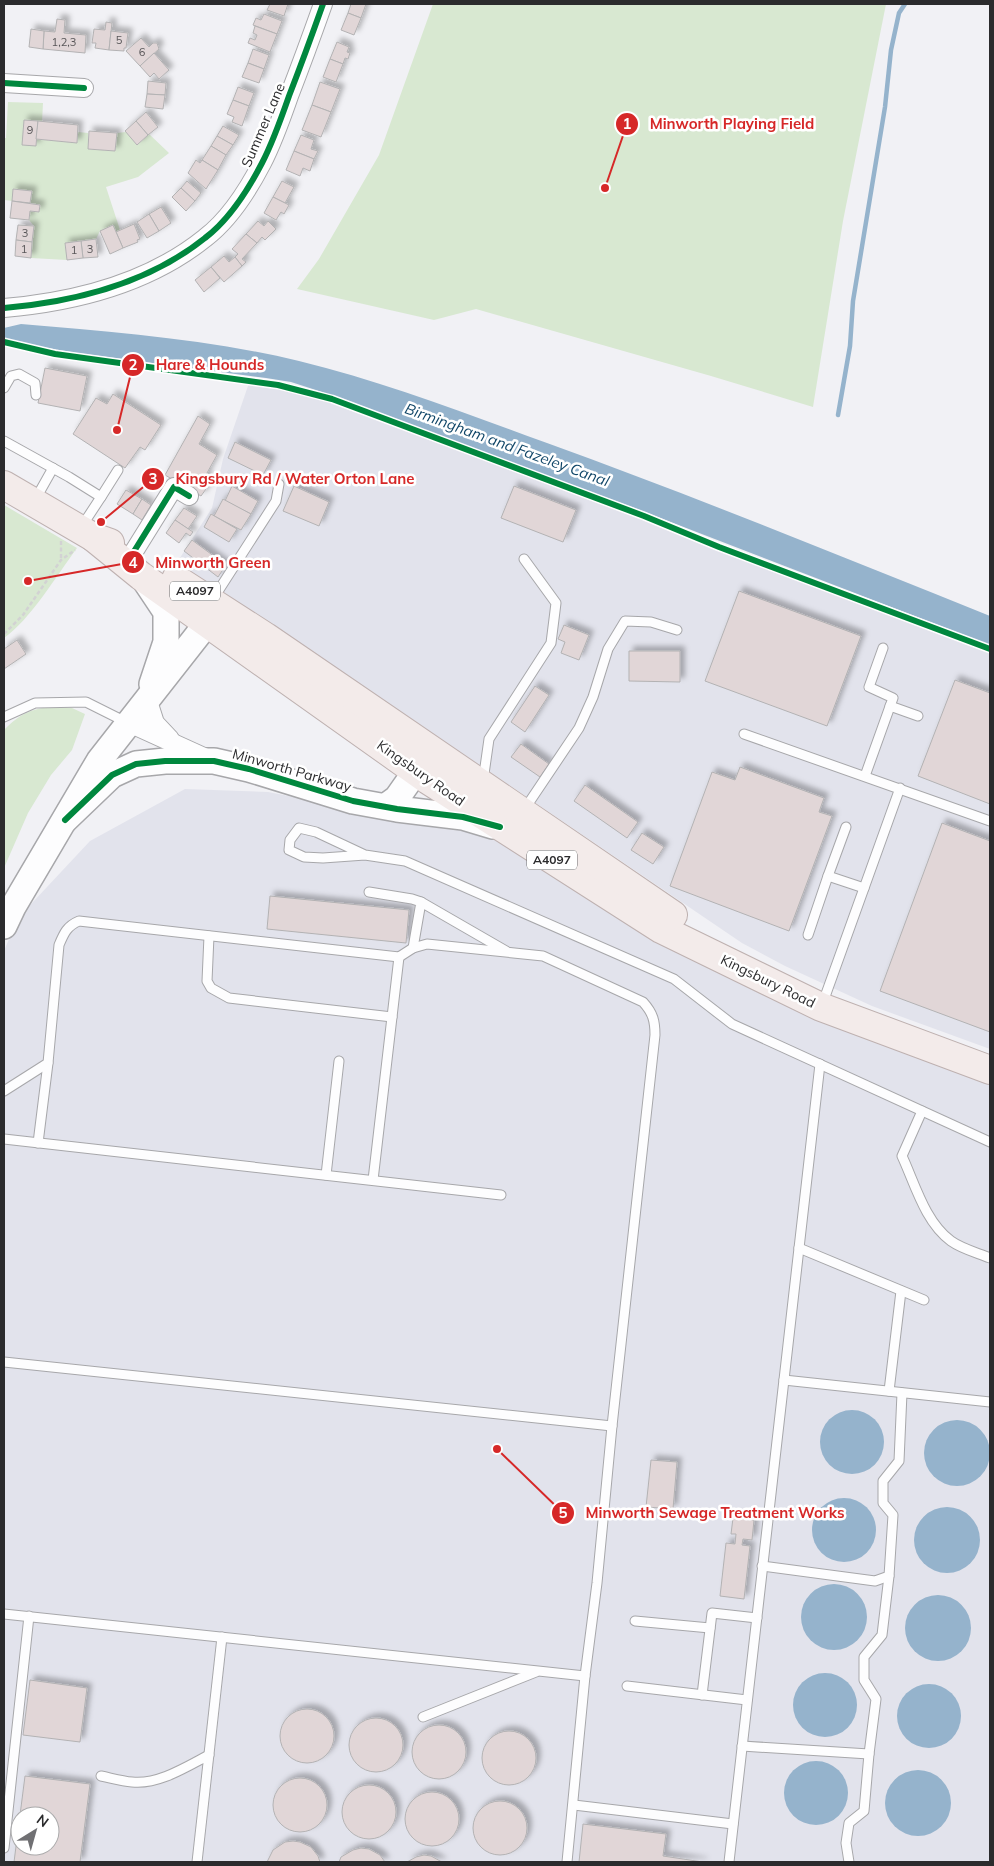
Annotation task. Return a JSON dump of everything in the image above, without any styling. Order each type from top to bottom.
[{"type":"main road","name":"Kingsbury Road","points":[[4,485],[291,655],[483,784],[653,902],[821,1007]]},
{"type":"main road","name":"Kingsbury Road","points":[[213,610],[416,771],[500,827],[661,929],[821,1007],[990,1070]]},
{"type":"main road","points":[[291,655],[321,688],[406,748],[414,758],[416,771]]},
{"type":"main road","points":[[443,790],[483,784],[478,797],[610,887],[661,929]]},
{"type":"street","name":"Summer Lane","points":[[4,308],[36,305],[119,285],[175,258],[206,238],[218,227],[244,194],[262,164],[324,4]]},
{"type":"street","points":[[4,83],[84,88]]},
{"type":"street","points":[[137,565],[174,487],[188,496]]},
{"type":"street","name":"Minworth Parkway","points":[[137,565],[166,612],[166,642],[147,698]]},
{"type":"street","name":"Minworth Parkway","points":[[4,926],[13,907],[99,761],[189,647],[213,610]]},
{"type":"street","points":[[147,698],[156,722],[173,743]]},
{"type":"street","points":[[129,723],[214,761]]},
{"type":"street","name":"Minworth Parkway","points":[[65,820],[112,774],[136,764],[165,761],[214,761],[249,769],[354,801],[397,809],[463,817],[500,827]]},
{"type":"street","points":[[386,806],[397,798],[416,771]]},
{"type":"lane","points":[[4,388],[11,376],[19,374],[36,384],[36,395]]},
{"type":"lane","points":[[4,441],[101,497]]},
{"type":"lane","points":[[34,502],[53,468]]},
{"type":"lane","points":[[87,533],[101,497],[118,470]]},
{"type":"lane","points":[[213,610],[276,501],[279,484]]},
{"type":"lane","points":[[483,784],[489,739],[551,643],[556,603],[524,559]]},
{"type":"lane","points":[[523,812],[579,728],[592,697],[608,649],[625,621],[652,622],[677,630]]},
{"type":"lane","points":[[865,776],[893,698],[869,687],[883,648]]},
{"type":"lane","points":[[4,717],[35,703],[86,702],[129,723]]},
{"type":"lane","points":[[890,706],[918,716]]},
{"type":"lane","points":[[744,734],[990,821]]},
{"type":"lane","points":[[821,1007],[900,788]]},
{"type":"lane","points":[[808,935],[846,827]]},
{"type":"lane","points":[[365,855],[316,832],[299,828],[290,840],[289,850],[304,857],[323,858],[365,855],[405,861],[674,979],[732,1024],[990,1142]]},
{"type":"lane","points":[[828,876],[864,888]]},
{"type":"lane","points":[[369,892],[421,902],[509,953]]},
{"type":"lane","points":[[413,948],[421,902]]},
{"type":"lane","points":[[38,1143],[48,1063],[59,945],[64,932],[71,924],[79,921],[399,956],[413,948],[427,944],[543,956],[643,1002],[651,1011],[655,1021],[655,1035],[612,1426],[597,1584],[585,1676],[567,1862]]},
{"type":"lane","points":[[209,936],[207,981],[211,988],[229,998],[392,1017]]},
{"type":"lane","points":[[373,1180],[399,956]]},
{"type":"lane","points":[[326,1175],[339,1061]]},
{"type":"lane","points":[[4,1091],[48,1063]]},
{"type":"lane","points":[[729,1862],[820,1064]]},
{"type":"lane","points":[[922,1111],[902,1156],[927,1212],[940,1232],[952,1242],[990,1258]]},
{"type":"lane","points":[[4,1139],[501,1194]]},
{"type":"lane","points":[[799,1248],[924,1300]]},
{"type":"lane","points":[[889,1391],[901,1291]]},
{"type":"lane","points":[[4,1362],[612,1426]]},
{"type":"lane","points":[[784,1380],[990,1402]]},
{"type":"lane","points":[[849,1862],[846,1843],[849,1823],[864,1811],[868,1754],[876,1699],[864,1680],[864,1656],[882,1635],[889,1576],[893,1515],[883,1503],[883,1481],[899,1461],[902,1393]]},
{"type":"lane","points":[[762,1566],[875,1581],[889,1576]]},
{"type":"lane","points":[[702,1695],[712,1613],[757,1618]]},
{"type":"lane","points":[[4,1614],[585,1676]]},
{"type":"lane","points":[[4,1848],[29,1616]]},
{"type":"lane","points":[[636,1621],[710,1628]]},
{"type":"lane","points":[[197,1862],[222,1637]]},
{"type":"lane","points":[[423,1717],[539,1671]]},
{"type":"lane","points":[[627,1686],[747,1700]]},
{"type":"lane","points":[[742,1746],[868,1754]]},
{"type":"lane","points":[[101,1776],[132,1782],[147,1782],[190,1765],[209,1755]]},
{"type":"lane","points":[[574,1805],[733,1824]]},
{"type":"path","points":[[4,634],[23,615],[61,560],[87,533]]},
{"type":"shaded area","points":[[250,380],[301,390],[359,409],[990,649],[990,1049],[872,1006],[785,966],[742,943],[306,647],[226,594],[176,564],[212,508],[223,459]]},
{"type":"shaded area","points":[[185,789],[268,792],[362,810],[465,821],[599,906],[816,1015],[990,1082],[990,1862],[4,1862],[4,951],[18,918],[90,841]]},
{"type":"green space","points":[[433,4],[886,4],[843,221],[813,407],[476,309],[434,320],[297,289],[319,259],[379,155]]},
{"type":"green space","points":[[8,102],[43,103],[42,122],[36,139],[77,143],[78,132],[88,133],[88,149],[115,151],[117,133],[126,132],[137,145],[149,134],[169,153],[138,177],[106,187],[120,230],[116,232],[113,226],[100,231],[96,239],[65,243],[67,260],[31,258],[34,226],[29,220],[30,211],[39,212],[40,205],[30,203],[31,191],[14,189],[12,201],[4,200],[4,138],[6,138]]},
{"type":"green space","points":[[4,505],[77,548],[33,609],[4,638]]},
{"type":"green space","points":[[53,706],[72,708],[85,714],[72,750],[51,775],[28,813],[4,868],[4,730],[26,713]]},
{"type":"water","name":"Birmingham and Fazeley Canal","points":[[21,324],[161,337],[231,347],[331,369],[393,388],[486,420],[658,485],[990,616],[990,645],[637,509],[319,391],[291,382],[77,353],[24,344],[4,338],[4,328]]},
{"type":"water","points":[[846,1410],[858,1410],[875,1419],[882,1430],[884,1442],[882,1454],[875,1465],[858,1474],[846,1474],[834,1469],[825,1460],[820,1448],[820,1436],[825,1424],[834,1415]]},
{"type":"water","points":[[957,1420],[969,1423],[980,1430],[987,1441],[990,1453],[987,1465],[980,1476],[969,1483],[957,1486],[945,1483],[934,1476],[927,1465],[924,1453],[927,1441],[934,1430],[945,1423]]},
{"type":"water","points":[[838,1498],[850,1498],[867,1507],[874,1518],[876,1530],[874,1542],[867,1553],[850,1562],[838,1562],[826,1557],[817,1548],[812,1536],[812,1524],[817,1512],[826,1503]]},
{"type":"water","points":[[947,1507],[959,1510],[970,1517],[977,1528],[980,1540],[977,1552],[970,1563],[959,1570],[947,1573],[935,1570],[924,1563],[917,1552],[914,1540],[917,1528],[924,1517],[935,1510]]},
{"type":"water","points":[[834,1584],[846,1587],[857,1594],[864,1605],[867,1617],[864,1629],[857,1640],[846,1647],[834,1650],[822,1647],[811,1640],[804,1629],[801,1617],[804,1605],[811,1594],[822,1587]]},
{"type":"water","points":[[938,1595],[950,1598],[961,1605],[968,1616],[971,1628],[968,1640],[961,1651],[950,1658],[938,1661],[926,1658],[915,1651],[908,1640],[905,1628],[908,1616],[915,1605],[926,1598]]},
{"type":"water","points":[[819,1673],[831,1673],[848,1682],[855,1693],[857,1705],[855,1717],[848,1728],[831,1737],[819,1737],[807,1732],[798,1723],[793,1711],[793,1699],[798,1687],[807,1678]]},
{"type":"water","points":[[923,1684],[935,1684],[952,1693],[959,1704],[961,1716],[959,1728],[952,1739],[935,1748],[923,1748],[911,1743],[902,1734],[897,1722],[897,1710],[902,1698],[911,1689]]},
{"type":"water","points":[[810,1761],[822,1761],[839,1770],[846,1781],[848,1793],[846,1805],[839,1816],[822,1825],[810,1825],[798,1820],[789,1811],[784,1799],[784,1787],[789,1775],[798,1766]]},
{"type":"water","points":[[918,1770],[930,1773],[941,1780],[948,1791],[951,1803],[948,1815],[941,1826],[930,1833],[918,1836],[906,1833],[895,1826],[888,1815],[885,1803],[888,1791],[895,1780],[906,1773]]},
{"type":"building","points":[[270,4],[288,4],[284,16],[267,10]]},
{"type":"building","points":[[351,4],[366,4],[361,18],[348,13]]},
{"type":"building","points":[[348,13],[361,18],[354,35],[341,30]]},
{"type":"building","points":[[264,14],[282,21],[277,34],[253,25],[256,18],[261,20]]},
{"type":"building","points":[[57,19],[65,20],[64,33],[86,35],[85,53],[43,49],[44,31],[55,32]]},
{"type":"building","points":[[106,22],[112,23],[109,50],[95,48],[96,43],[92,43],[94,29],[105,30]]},
{"type":"building","points":[[255,26],[277,34],[270,52],[248,43],[250,38],[255,40],[257,35],[253,33]]},
{"type":"building","points":[[31,29],[44,31],[43,49],[29,47]]},
{"type":"building","points":[[111,31],[128,33],[124,51],[109,50]]},
{"type":"building","points":[[141,38],[149,47],[153,43],[157,43],[159,49],[140,66],[126,51]]},
{"type":"building","points":[[337,42],[349,47],[347,52],[350,53],[348,59],[345,58],[343,64],[330,59]]},
{"type":"building","points":[[253,49],[269,55],[264,69],[248,63]]},
{"type":"building","points":[[154,53],[169,70],[159,79],[154,73],[150,77],[140,66]]},
{"type":"building","points":[[330,59],[343,64],[336,82],[323,77]]},
{"type":"building","points":[[248,63],[264,69],[259,83],[242,77]]},
{"type":"building","points":[[148,81],[166,83],[165,95],[147,94]]},
{"type":"building","points":[[320,82],[340,89],[331,112],[312,105]]},
{"type":"building","points":[[238,87],[254,93],[249,106],[233,100]]},
{"type":"building","points":[[147,94],[165,95],[163,109],[145,107]]},
{"type":"building","points":[[233,100],[249,106],[242,126],[232,122],[234,117],[227,114]]},
{"type":"building","points":[[312,105],[331,112],[321,137],[302,130]]},
{"type":"building","points":[[146,112],[158,127],[148,135],[136,121]]},
{"type":"building","points":[[24,120],[38,121],[36,146],[22,145]]},
{"type":"building","points":[[38,121],[78,125],[77,143],[36,139]]},
{"type":"building","points":[[136,121],[148,135],[137,145],[125,131]]},
{"type":"building","points":[[223,126],[239,135],[233,145],[217,136]]},
{"type":"building","points":[[89,131],[117,133],[115,151],[88,149]]},
{"type":"building","points":[[301,135],[314,140],[311,149],[318,151],[314,159],[294,151]]},
{"type":"building","points":[[217,136],[233,145],[226,155],[211,146]]},
{"type":"building","points":[[211,146],[226,155],[218,170],[202,160]]},
{"type":"building","points":[[294,151],[314,159],[310,171],[303,168],[300,176],[286,170]]},
{"type":"building","points":[[196,160],[200,163],[202,160],[218,170],[206,189],[188,173]]},
{"type":"building","points":[[187,181],[201,193],[195,201],[181,188]]},
{"type":"building","points":[[282,181],[294,187],[285,203],[273,197]]},
{"type":"building","points":[[181,188],[195,201],[186,211],[172,197]]},
{"type":"building","points":[[13,189],[32,191],[30,203],[12,201]]},
{"type":"building","points":[[273,197],[289,205],[284,214],[281,212],[276,220],[264,213]]},
{"type":"building","points":[[12,201],[40,205],[39,212],[30,211],[29,220],[10,218]]},
{"type":"building","points":[[161,207],[171,223],[159,231],[149,214]]},
{"type":"building","points":[[149,214],[159,231],[147,238],[137,222]]},
{"type":"building","points":[[258,221],[264,226],[268,221],[276,229],[265,240],[262,237],[257,243],[246,234]]},
{"type":"building","points":[[134,224],[140,239],[137,240],[138,242],[123,248],[116,232]]},
{"type":"building","points":[[18,225],[34,226],[32,242],[16,240]]},
{"type":"building","points":[[113,225],[123,248],[110,254],[100,231]]},
{"type":"building","points":[[246,234],[257,243],[242,259],[246,262],[242,266],[235,257],[238,254],[232,249]]},
{"type":"building","points":[[96,239],[98,257],[83,258],[81,241]]},
{"type":"building","points":[[16,240],[32,242],[31,258],[15,256]]},
{"type":"building","points":[[81,241],[83,258],[67,260],[65,243]]},
{"type":"building","points":[[224,256],[229,262],[235,257],[242,266],[224,282],[211,267]]},
{"type":"building","points":[[211,267],[220,278],[204,292],[195,280]]},
{"type":"building","points":[[45,368],[87,376],[80,411],[38,403]]},
{"type":"building","points":[[113,394],[161,425],[145,450],[140,447],[125,468],[73,434],[96,398],[107,404]]},
{"type":"building","points":[[198,416],[210,424],[199,444],[217,455],[207,473],[206,489],[201,496],[165,475]]},
{"type":"building","points":[[235,442],[271,460],[263,475],[228,458]]},
{"type":"building","points":[[232,486],[258,501],[251,514],[225,501]]},
{"type":"building","points":[[294,486],[329,502],[319,526],[283,511]]},
{"type":"building","points":[[514,486],[576,510],[563,542],[501,518]]},
{"type":"building","points":[[126,490],[142,499],[133,514],[117,504]]},
{"type":"building","points":[[142,499],[151,505],[142,520],[133,514]]},
{"type":"building","points":[[223,499],[251,514],[241,530],[214,516]]},
{"type":"building","points":[[184,508],[197,516],[188,529],[175,520]]},
{"type":"building","points":[[211,514],[237,529],[229,542],[204,527]]},
{"type":"building","points":[[175,520],[193,532],[190,536],[186,533],[179,543],[166,533]]},
{"type":"building","points":[[192,540],[226,565],[218,577],[184,551]]},
{"type":"building","points":[[739,591],[861,636],[827,726],[705,681]]},
{"type":"building","points":[[564,625],[589,635],[579,660],[561,653],[565,642],[558,639]]},
{"type":"building","points":[[17,640],[26,654],[4,669],[4,649]]},
{"type":"building","points":[[629,651],[680,651],[680,682],[629,681]]},
{"type":"building","points":[[955,680],[990,693],[990,804],[918,776]]},
{"type":"building","points":[[535,686],[549,695],[525,732],[511,722]]},
{"type":"building","points":[[521,744],[549,764],[540,777],[511,757]]},
{"type":"building","points":[[740,767],[824,798],[819,812],[832,816],[789,931],[670,886],[712,772],[735,780]]},
{"type":"building","points":[[585,785],[638,822],[627,838],[574,801]]},
{"type":"building","points":[[942,823],[990,841],[990,1032],[880,991]]},
{"type":"building","points":[[642,833],[664,847],[653,864],[631,850]]},
{"type":"building","points":[[270,896],[409,910],[406,943],[267,929]]},
{"type":"building","points":[[651,1460],[677,1462],[673,1509],[646,1507]]},
{"type":"building","points":[[733,1518],[754,1520],[752,1540],[743,1539],[742,1545],[750,1546],[744,1599],[720,1596],[726,1543],[735,1544],[736,1534],[731,1534]]},
{"type":"building","points":[[30,1680],[87,1688],[80,1742],[23,1735]]},
{"type":"building","points":[[307,1709],[317,1711],[326,1717],[332,1726],[334,1736],[332,1746],[326,1755],[317,1761],[307,1763],[297,1761],[288,1755],[282,1746],[280,1736],[282,1726],[288,1717],[297,1711]]},
{"type":"building","points":[[376,1718],[386,1720],[395,1726],[401,1735],[403,1745],[401,1755],[395,1764],[386,1770],[376,1772],[366,1770],[357,1764],[351,1755],[349,1745],[351,1735],[357,1726],[366,1720]]},
{"type":"building","points":[[439,1725],[449,1727],[458,1733],[464,1742],[466,1752],[464,1762],[458,1771],[449,1777],[439,1779],[429,1777],[420,1771],[414,1762],[412,1752],[414,1742],[420,1733],[429,1727]]},
{"type":"building","points":[[509,1731],[519,1733],[528,1739],[534,1748],[536,1758],[534,1768],[528,1777],[519,1783],[509,1785],[499,1783],[490,1777],[484,1768],[482,1758],[484,1748],[490,1739],[499,1733]]},
{"type":"building","points":[[25,1776],[90,1784],[80,1862],[14,1862],[15,1856],[60,1856],[60,1806],[21,1806]]},
{"type":"building","points":[[300,1778],[310,1780],[319,1786],[325,1795],[327,1805],[325,1815],[319,1824],[310,1830],[300,1832],[290,1830],[281,1824],[275,1815],[273,1805],[275,1795],[281,1786],[290,1780]]},
{"type":"building","points":[[369,1785],[379,1787],[388,1793],[394,1802],[396,1812],[394,1822],[388,1831],[379,1837],[369,1839],[359,1837],[350,1831],[344,1822],[342,1812],[344,1802],[350,1793],[359,1787]]},
{"type":"building","points":[[432,1792],[442,1794],[451,1800],[457,1809],[459,1819],[457,1829],[451,1838],[442,1844],[432,1846],[422,1844],[413,1838],[407,1829],[405,1819],[407,1809],[413,1800],[422,1794]]},
{"type":"building","points":[[500,1801],[510,1803],[519,1809],[525,1818],[527,1828],[525,1838],[519,1847],[510,1853],[500,1855],[490,1853],[481,1847],[475,1838],[473,1828],[475,1818],[481,1809],[490,1803]]},
{"type":"building","points":[[583,1824],[666,1834],[663,1856],[703,1862],[579,1862]]},
{"type":"building","points":[[293,1841],[311,1847],[320,1862],[267,1862],[273,1850],[285,1842]]},
{"type":"building","points":[[361,1848],[369,1849],[380,1855],[385,1862],[339,1862],[341,1857]]},
{"type":"building","points":[[424,1855],[431,1856],[442,1862],[407,1862]]},
{"type":"waterway","points":[[838,415],[850,346],[853,301],[885,107],[891,50],[899,13],[905,4]]},
{"type":"cycle path","points":[[4,308],[57,301],[110,288],[160,267],[183,254],[214,230],[238,204],[266,155],[323,4]]},
{"type":"cycle path","points":[[4,83],[84,88]]},
{"type":"cycle path","points":[[4,342],[55,354],[278,385],[332,399],[990,649]]},
{"type":"cycle path","points":[[133,553],[174,487],[189,496]]},
{"type":"cycle path","points":[[65,820],[112,775],[136,764],[165,761],[214,761],[249,769],[353,801],[397,809],[463,817],[500,827]]},
{"type":"place","name":"Minworth Playing Field","points":[[605,188]]},
{"type":"place","name":"Hare & Hounds","points":[[117,430]]},
{"type":"place","name":"Kingsbury Rd / Water Orton Lane","points":[[101,522]]},
{"type":"place","name":"Minworth Green","points":[[28,581]]},
{"type":"place","name":"Minworth Sewage Treatment Works","points":[[497,1449]]}]
